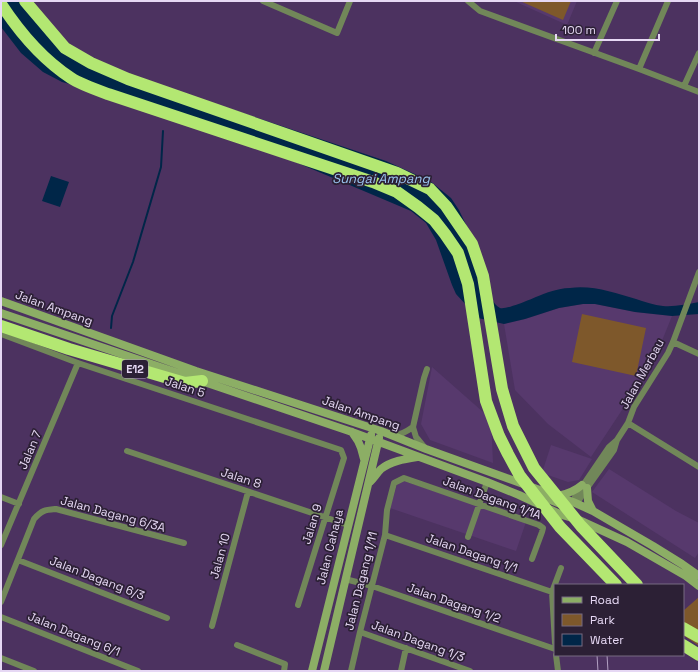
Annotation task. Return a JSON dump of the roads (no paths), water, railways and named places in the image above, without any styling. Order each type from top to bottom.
[{"type":"highway","points":[[25,1],[66,48],[91,63],[128,79],[396,173],[430,189],[446,206],[472,244],[483,276],[502,389],[513,426],[534,468],[581,526],[636,584]]},
{"type":"highway","points":[[37,1],[52,32]]},
{"type":"highway","points":[[1,4],[16,26],[40,54],[72,79],[108,94],[373,182],[397,192],[434,220],[458,253],[468,284],[486,401],[499,436],[520,476],[560,527],[615,584]]},
{"type":"highway","name":"E12","points":[[1,326],[69,349],[185,383],[197,377]]},
{"type":"highway","points":[[684,629],[699,637]]},
{"type":"highway","points":[[684,646],[699,655]]},
{"type":"main road","name":"Jalan Ampang","points":[[1,301],[197,377],[381,431],[426,449],[573,502],[593,511],[658,549],[699,576]]},
{"type":"main road","name":"Jalan Ampang","points":[[1,313],[197,377],[488,482],[627,542],[686,576],[699,586]]},
{"type":"main road","name":"Jalan Cahaya","points":[[312,671],[372,429]]},
{"type":"main road","name":"Jalan Cahaya","points":[[324,671],[381,431]]},
{"type":"main road","points":[[352,432],[361,448],[364,460]]},
{"type":"main road","points":[[368,484],[385,466],[404,459],[419,457]]},
{"type":"main road","points":[[557,496],[571,493],[585,487],[588,501],[593,511]]},
{"type":"main road","points":[[519,495],[538,495],[565,506],[573,502],[573,511],[579,520]]},
{"type":"street","points":[[262,1],[337,33],[350,1]]},
{"type":"street","points":[[468,1],[480,11],[699,92]]},
{"type":"street","points":[[594,52],[617,1]]},
{"type":"street","points":[[639,69],[668,1]]},
{"type":"street","points":[[684,86],[699,53]]},
{"type":"street","name":"Jalan Merbau","points":[[573,502],[575,497],[585,487],[614,450],[617,440],[628,423],[634,407],[668,353],[699,272]]},
{"type":"street","name":"Jalan 5","points":[[1,334],[78,363],[341,450]]},
{"type":"street","points":[[674,338],[699,354]]},
{"type":"street","name":"Jalan 7","points":[[1,545],[78,363]]},
{"type":"street","points":[[426,449],[416,437],[412,427],[427,368]]},
{"type":"street","points":[[628,423],[699,467]]},
{"type":"street","points":[[392,436],[403,433],[412,427]]},
{"type":"street","name":"Jalan 9","points":[[298,605],[344,458],[341,450]]},
{"type":"street","name":"Jalan 8","points":[[127,451],[348,525]]},
{"type":"street","name":"Jalan Dagang 1/1A","points":[[404,478],[539,525],[543,528],[532,559]]},
{"type":"street","name":"Jalan Dagang 1/11","points":[[351,671],[385,535],[387,510],[394,483],[404,478]]},
{"type":"street","points":[[468,537],[488,482]]},
{"type":"street","name":"Jalan 10","points":[[212,626],[248,492]]},
{"type":"street","points":[[1,497],[19,504]]},
{"type":"street","name":"Jalan Dagang 6/3A","points":[[1,602],[34,518],[39,513],[46,510],[56,509],[184,543]]},
{"type":"street","name":"Jalan Dagang 1/1","points":[[385,535],[552,592]]},
{"type":"street","name":"Jalan Dagang 6/3","points":[[18,560],[168,618]]},
{"type":"street","points":[[555,584],[561,568]]},
{"type":"street","name":"Jalan Dagang 1/2","points":[[345,579],[372,586],[554,649]]},
{"type":"street","points":[[554,587],[552,592],[554,626]]},
{"type":"street","name":"Jalan Dagang 6/1","points":[[1,617],[138,671]]},
{"type":"street","name":"Jalan Dagang 1/3","points":[[360,632],[470,671]]},
{"type":"street","points":[[684,643],[699,655]]},
{"type":"street","points":[[237,645],[285,664],[284,671]]},
{"type":"street","points":[[401,671],[406,648]]},
{"type":"street","points":[[556,656],[558,671]]},
{"type":"street","points":[[1,658],[34,671]]},
{"type":"water","name":"Sungai Ampang","points":[[1,1],[21,1],[66,48],[120,72],[386,161],[430,181],[451,198],[459,210],[470,233],[492,299],[500,308],[517,305],[557,290],[579,287],[612,292],[663,306],[676,306],[699,302],[699,314],[672,316],[635,312],[595,304],[583,304],[559,308],[504,324],[478,318],[456,294],[436,240],[426,223],[411,211],[184,115],[62,82],[43,72],[21,53],[1,27]]},
{"type":"water","points":[[51,176],[69,182],[60,207],[42,201]]},
{"type":"waterway","points":[[111,328],[112,316],[133,262],[161,167],[163,131]]},
{"type":"tram line","points":[[597,656],[598,671]]},
{"type":"tram line","points":[[607,656],[608,671]]}]
